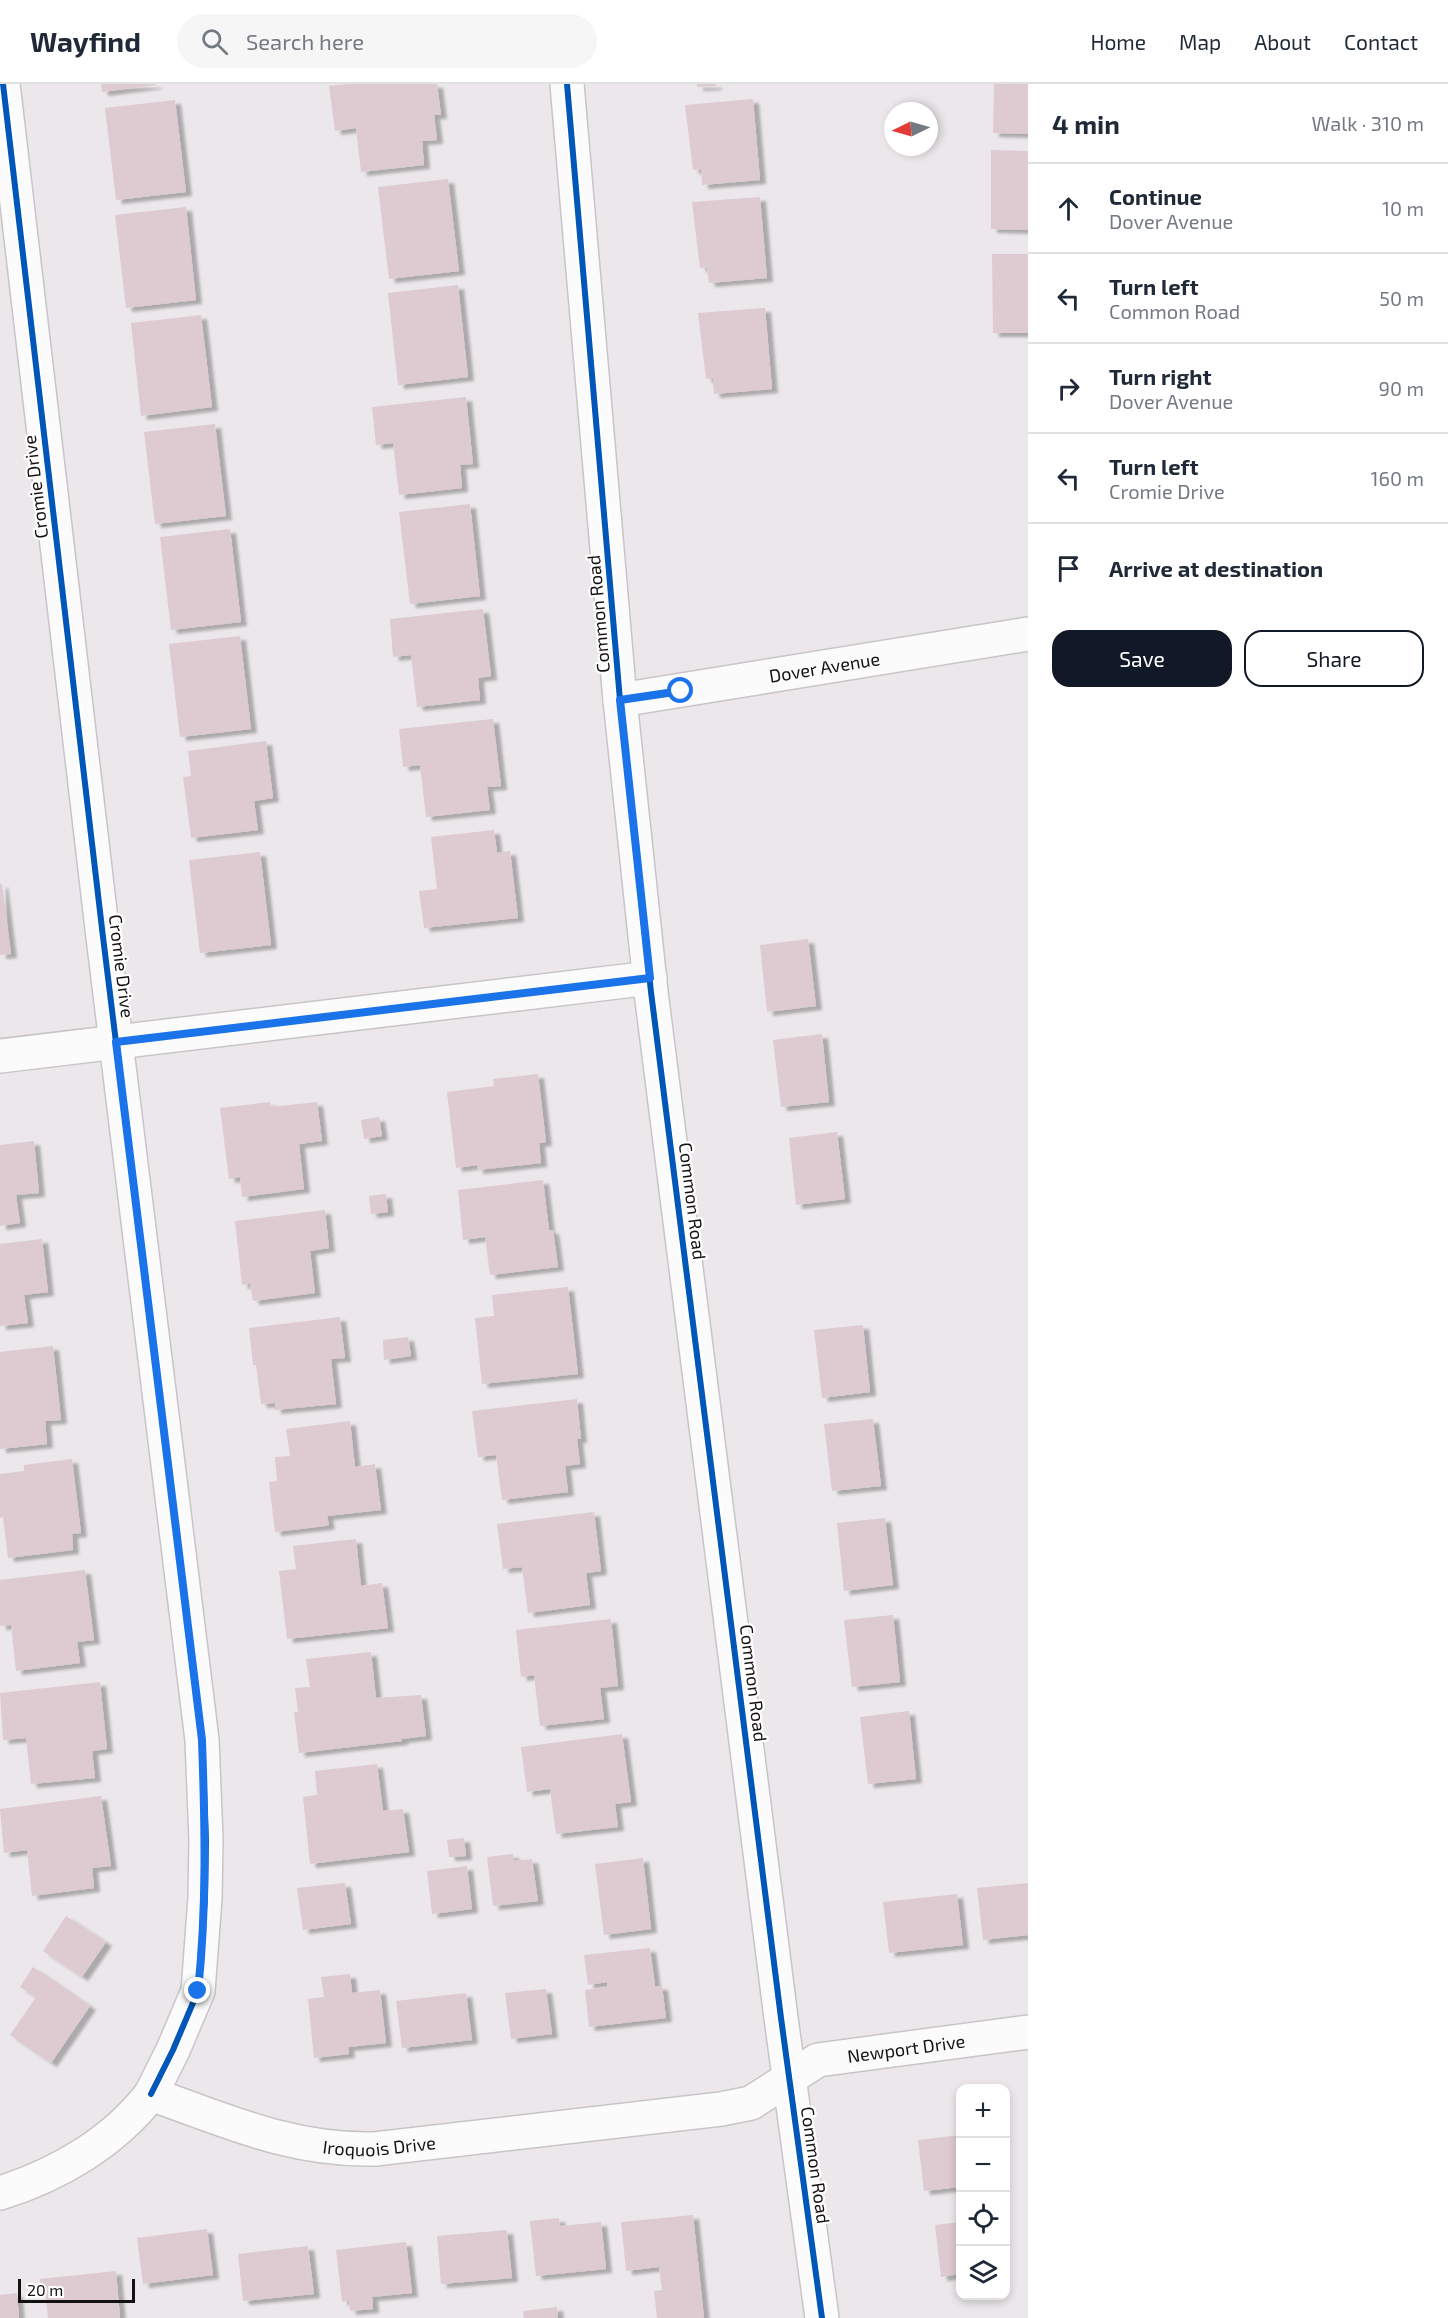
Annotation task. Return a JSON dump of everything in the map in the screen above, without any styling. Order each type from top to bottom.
[{"type":"street","name":"Cromie Drive","points":[[3,84],[116,1042],[201,1729],[205,1829],[204,1909],[198,1991],[151,2094]]},
{"type":"street","name":"Common Road","points":[[567,84],[620,700],[650,978],[789,2078],[822,2318]]},
{"type":"street","name":"Dover Avenue","points":[[620,700],[1028,633]]},
{"type":"street","points":[[0,1056],[650,978]]},
{"type":"street","name":"Newport Drive","points":[[789,2078],[818,2060],[1028,2032]]},
{"type":"street","name":"Iroquois Drive","points":[[151,2094],[292,2142],[333,2149],[375,2150],[721,2109],[751,2103],[789,2078]]},
{"type":"street","points":[[0,2193],[35,2181],[83,2155],[117,2131],[151,2094]]},
{"type":"building","points":[[101,84],[156,84],[156,85],[102,92]]},
{"type":"building","points":[[437,84],[441,115],[434,115],[437,140],[422,141],[424,165],[361,172],[356,128],[335,131],[329,86]]},
{"type":"building","points":[[697,84],[716,84],[716,86],[697,87]]},
{"type":"building","points":[[994,84],[1028,84],[1028,134],[993,133]]},
{"type":"building","points":[[753,99],[760,180],[702,185],[701,169],[693,170],[685,105]]},
{"type":"building","points":[[175,100],[186,192],[116,200],[105,108]]},
{"type":"building","points":[[991,150],[1028,151],[1028,230],[991,229]]},
{"type":"building","points":[[448,179],[459,271],[389,279],[378,187]]},
{"type":"building","points":[[760,197],[767,278],[709,283],[707,267],[700,268],[692,202]]},
{"type":"building","points":[[186,207],[196,300],[126,308],[115,215]]},
{"type":"building","points":[[992,254],[1028,254],[1028,333],[993,333]]},
{"type":"building","points":[[458,285],[468,377],[398,385],[388,293]]},
{"type":"building","points":[[765,308],[772,389],[714,394],[713,378],[706,379],[698,313]]},
{"type":"building","points":[[201,315],[212,407],[141,416],[131,323]]},
{"type":"building","points":[[466,397],[473,464],[460,465],[462,488],[399,495],[393,443],[376,445],[372,407]]},
{"type":"building","points":[[215,424],[226,516],[155,524],[144,432]]},
{"type":"building","points":[[470,504],[480,596],[410,604],[399,512]]},
{"type":"building","points":[[230,529],[241,622],[171,630],[160,537]]},
{"type":"building","points":[[483,609],[491,676],[478,678],[480,700],[417,707],[411,655],[393,657],[390,619]]},
{"type":"building","points":[[240,636],[251,729],[180,737],[169,644]]},
{"type":"building","points":[[493,719],[501,786],[487,787],[490,810],[426,817],[420,765],[403,767],[399,729]]},
{"type":"building","points":[[266,741],[273,798],[254,801],[258,830],[191,838],[183,777],[191,776],[188,751]]},
{"type":"building","points":[[494,830],[497,853],[510,851],[518,918],[424,928],[419,891],[437,889],[431,837]]},
{"type":"building","points":[[260,852],[271,945],[200,953],[189,860]]},
{"type":"building","points":[[0,884],[2,884],[11,954],[0,955]]},
{"type":"building","points":[[808,939],[816,1006],[767,1012],[760,945]]},
{"type":"building","points":[[822,1034],[829,1102],[781,1107],[773,1040]]},
{"type":"building","points":[[538,1074],[546,1142],[539,1143],[541,1163],[477,1170],[477,1165],[456,1168],[447,1092],[494,1086],[493,1079]]},
{"type":"building","points":[[270,1102],[271,1107],[317,1102],[322,1141],[299,1144],[304,1189],[242,1197],[240,1177],[229,1179],[220,1108]]},
{"type":"building","points":[[379,1117],[382,1136],[364,1139],[361,1120]]},
{"type":"building","points":[[837,1132],[845,1199],[796,1205],[789,1138]]},
{"type":"building","points":[[34,1141],[39,1193],[16,1195],[20,1223],[0,1226],[0,1145]]},
{"type":"building","points":[[543,1180],[549,1230],[553,1230],[558,1267],[490,1275],[485,1237],[463,1240],[458,1190]]},
{"type":"building","points":[[386,1194],[388,1212],[371,1214],[369,1196]]},
{"type":"building","points":[[325,1210],[329,1248],[310,1251],[315,1293],[253,1301],[250,1283],[242,1285],[235,1221]]},
{"type":"building","points":[[42,1239],[48,1292],[24,1295],[28,1323],[0,1326],[0,1244]]},
{"type":"building","points":[[568,1287],[578,1374],[482,1384],[475,1318],[494,1316],[492,1295]]},
{"type":"building","points":[[340,1317],[345,1358],[331,1359],[336,1404],[275,1410],[275,1403],[261,1404],[256,1365],[253,1365],[249,1328]]},
{"type":"building","points":[[863,1325],[870,1392],[822,1398],[814,1330]]},
{"type":"building","points":[[408,1337],[411,1356],[384,1360],[383,1340]]},
{"type":"building","points":[[53,1346],[61,1420],[45,1421],[47,1444],[0,1449],[0,1352]]},
{"type":"building","points":[[577,1399],[581,1439],[577,1439],[580,1464],[565,1466],[568,1492],[502,1500],[496,1455],[478,1457],[472,1411]]},
{"type":"building","points":[[873,1419],[881,1486],[832,1491],[824,1424]]},
{"type":"building","points":[[350,1421],[355,1467],[375,1464],[381,1510],[327,1516],[329,1525],[275,1532],[269,1482],[277,1481],[275,1457],[290,1456],[286,1429]]},
{"type":"building","points":[[72,1459],[81,1533],[72,1534],[73,1550],[8,1558],[3,1517],[0,1518],[0,1474],[24,1471],[24,1465]]},
{"type":"building","points":[[594,1512],[601,1571],[586,1573],[590,1605],[528,1613],[522,1567],[503,1569],[497,1524]]},
{"type":"building","points":[[885,1518],[893,1585],[844,1591],[837,1523]]},
{"type":"building","points":[[356,1539],[361,1586],[382,1583],[388,1628],[287,1639],[279,1571],[296,1569],[293,1546]]},
{"type":"building","points":[[85,1570],[94,1640],[77,1642],[80,1663],[16,1671],[11,1625],[0,1626],[0,1580]]},
{"type":"building","points":[[893,1615],[900,1682],[852,1687],[844,1620]]},
{"type":"building","points":[[611,1619],[618,1686],[600,1688],[604,1719],[540,1726],[534,1675],[521,1677],[516,1630]]},
{"type":"building","points":[[371,1652],[376,1698],[421,1695],[426,1736],[299,1753],[294,1712],[298,1712],[295,1688],[310,1687],[306,1659]]},
{"type":"building","points":[[100,1682],[107,1749],[92,1751],[95,1778],[31,1784],[26,1738],[3,1740],[0,1693]]},
{"type":"building","points":[[909,1711],[916,1779],[868,1784],[860,1717]]},
{"type":"building","points":[[622,1734],[631,1802],[615,1804],[618,1827],[556,1834],[550,1789],[527,1792],[521,1747]]},
{"type":"building","points":[[377,1764],[383,1811],[403,1809],[409,1852],[310,1864],[303,1797],[317,1795],[315,1771]]},
{"type":"building","points":[[101,1796],[111,1866],[92,1868],[94,1888],[32,1896],[27,1850],[4,1853],[0,1809]]},
{"type":"building","points":[[464,1838],[466,1856],[449,1857],[447,1840]]},
{"type":"building","points":[[513,1854],[514,1861],[532,1859],[538,1901],[493,1906],[487,1857]]},
{"type":"building","points":[[643,1858],[651,1929],[604,1935],[595,1864]]},
{"type":"building","points":[[467,1866],[472,1909],[432,1914],[427,1871]]},
{"type":"building","points":[[345,1883],[351,1924],[303,1930],[297,1888]]},
{"type":"building","points":[[1028,1883],[1028,1935],[983,1940],[977,1888]]},
{"type":"building","points":[[957,1894],[963,1945],[889,1953],[883,1902]]},
{"type":"building","points":[[66,1916],[106,1942],[82,1977],[43,1951]]},
{"type":"building","points":[[650,1948],[655,1986],[662,1986],[666,2018],[589,2027],[585,1990],[607,1987],[607,1982],[588,1985],[584,1955]]},
{"type":"building","points":[[33,1967],[90,2006],[51,2063],[10,2035],[36,1997],[20,1987]]},
{"type":"building","points":[[350,1974],[352,1993],[380,1990],[386,2043],[348,2047],[349,2054],[314,2058],[308,1999],[324,1997],[321,1977]]},
{"type":"building","points":[[546,1989],[552,2034],[511,2039],[505,1993]]},
{"type":"building","points":[[466,1993],[472,2040],[402,2048],[396,2001]]},
{"type":"building","points":[[956,2135],[956,2187],[924,2191],[918,2140]]},
{"type":"building","points":[[693,2215],[704,2318],[657,2318],[654,2291],[662,2290],[659,2267],[626,2271],[621,2222]]},
{"type":"building","points":[[559,2218],[560,2226],[601,2222],[606,2269],[536,2276],[530,2221]]},
{"type":"building","points":[[956,2222],[956,2275],[941,2277],[935,2225]]},
{"type":"building","points":[[207,2229],[213,2275],[143,2284],[137,2238]]},
{"type":"building","points":[[507,2230],[512,2278],[441,2284],[437,2236]]},
{"type":"building","points":[[406,2242],[412,2293],[372,2297],[373,2309],[350,2311],[349,2300],[342,2302],[336,2250]]},
{"type":"building","points":[[308,2246],[314,2294],[243,2301],[238,2254]]},
{"type":"building","points":[[116,2271],[120,2318],[48,2318],[45,2290],[41,2290],[40,2279]]},
{"type":"building","points":[[17,2293],[19,2318],[0,2318],[0,2295]]},
{"type":"building","points":[[557,2307],[558,2318],[524,2318],[523,2311]]},
{"type":"cycle path","points":[[3,84],[103,937],[202,1740],[206,1840],[205,1898],[198,1991],[151,2094]]},
{"type":"cycle path","points":[[567,84],[620,700],[651,992],[781,2018],[822,2318]]},
{"type":"route","points":[[198,1991],[205,1898],[206,1840],[202,1740],[116,1042],[650,978],[620,700],[681,691]]}]
